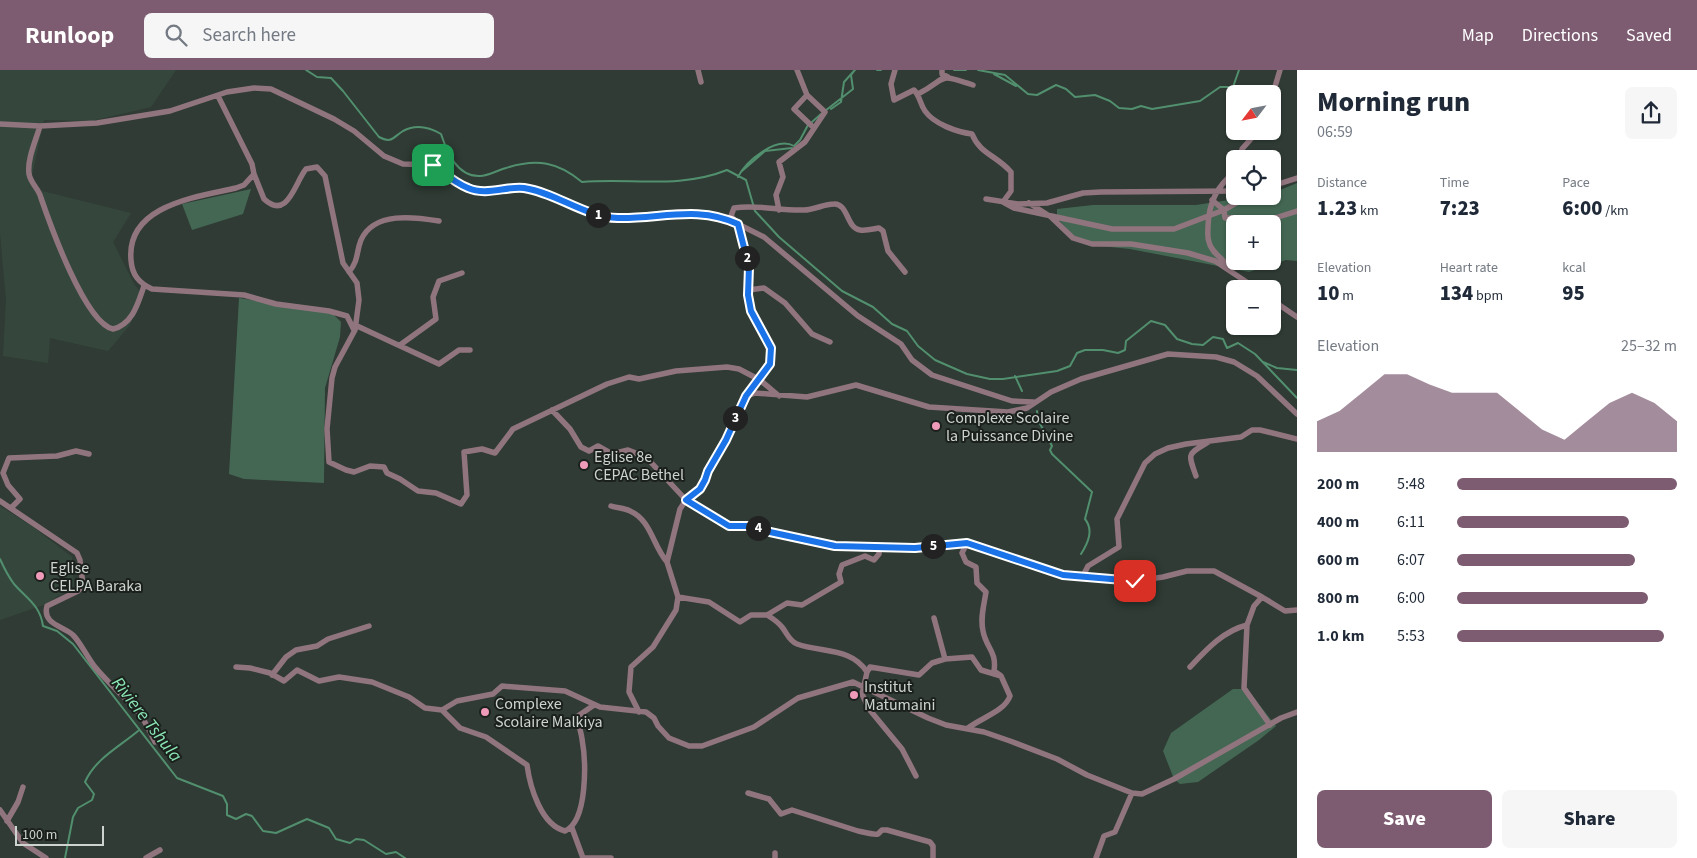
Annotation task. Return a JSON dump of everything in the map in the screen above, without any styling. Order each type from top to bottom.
[{"type":"street","points":[[698,70],[701,82]]},
{"type":"street","points":[[779,210],[776,195],[783,177],[779,162],[805,142],[825,112],[807,95],[797,70]]},
{"type":"street","points":[[895,70],[891,84],[894,100],[914,90],[918,94],[921,105],[931,118],[960,133],[972,134],[977,147],[1002,162],[1011,172],[1011,191],[1003,202]]},
{"type":"street","points":[[942,70],[942,74],[948,77],[973,85]]},
{"type":"street","points":[[1276,85],[1280,70]]},
{"type":"street","points":[[918,94],[941,78],[948,77]]},
{"type":"street","points":[[0,124],[40,126],[97,123],[170,110],[239,89],[270,89],[334,118],[354,131],[384,156],[403,164],[433,165],[469,189],[484,191],[522,188],[536,190],[584,210],[616,218],[697,213],[726,218],[764,237],[858,316],[901,344],[912,360],[932,375],[1012,401],[1033,402]]},
{"type":"street","points":[[807,95],[794,109],[814,128]]},
{"type":"street","points":[[218,96],[252,164],[264,199],[278,204],[287,202],[306,170],[311,167],[322,170],[328,188],[343,263],[358,283],[359,300],[355,327],[335,367],[327,429],[329,462],[346,470],[360,471],[370,466],[384,467],[387,473],[400,478],[418,491],[436,493],[461,504],[467,495],[464,452],[482,449],[494,453],[513,429],[537,420],[552,410],[607,384],[629,378],[638,379],[676,371],[727,367],[739,369],[760,380],[780,396]]},
{"type":"street","points":[[40,126],[30,163],[31,182],[41,196],[44,212],[52,222],[68,269],[101,324],[113,329],[125,323],[138,306],[144,286]]},
{"type":"street","points":[[1242,150],[1250,140]]},
{"type":"street","points":[[254,174],[244,185],[236,188],[166,206],[143,224],[132,245],[130,254],[132,270],[144,286],[165,290],[244,295],[276,304],[330,311],[347,316],[355,327],[400,345],[439,364],[459,350],[470,350]]},
{"type":"street","points":[[1281,183],[1297,178]]},
{"type":"street","points":[[1226,180],[1216,191],[1212,200],[1208,241],[1213,251],[1236,274]]},
{"type":"street","points":[[1003,202],[1047,203],[1084,193],[1101,192],[1226,191]]},
{"type":"street","points":[[986,199],[996,199],[1025,211],[1044,213],[1112,229],[1174,229],[1233,205]]},
{"type":"street","points":[[1212,200],[1224,210],[1225,218],[1275,218],[1297,211]]},
{"type":"street","points":[[1029,203],[1058,223],[1073,238],[1092,244],[1131,244],[1188,252],[1215,260],[1244,280]]},
{"type":"street","points":[[667,562],[675,522],[686,500],[700,489],[726,440],[746,396],[760,380],[770,364],[771,348],[753,320],[748,290],[749,267],[738,224],[731,216],[734,208],[756,206],[779,210],[806,210],[834,204],[840,206],[855,228],[859,230],[879,228],[883,231],[888,251],[905,272]]},
{"type":"street","points":[[349,272],[356,263],[360,242],[365,234],[378,223],[403,217],[439,221]]},
{"type":"street","points":[[400,345],[436,319],[433,297],[439,281],[462,273]]},
{"type":"street","points":[[748,290],[764,288],[785,303],[812,334],[830,342]]},
{"type":"street","points":[[1281,306],[1297,317]]},
{"type":"street","points":[[746,396],[754,394],[807,397],[856,385],[929,407],[981,412],[1019,410],[1081,379],[1168,354],[1216,357],[1234,362],[1257,376],[1297,414]]},
{"type":"street","points":[[552,410],[570,430],[581,447],[589,451],[598,446],[612,454],[628,450],[646,457],[686,500],[729,526],[752,526],[770,532],[835,546],[915,548],[967,543],[1056,573],[1082,578],[1135,581],[1163,578],[1186,571],[1214,571],[1285,611],[1297,610]]},
{"type":"street","points":[[1082,578],[1088,566],[1119,547],[1117,519],[1144,463],[1154,454],[1168,448],[1214,438],[1241,437],[1252,430],[1260,430],[1297,439]]},
{"type":"street","points":[[1196,476],[1189,457],[1190,453],[1214,438]]},
{"type":"street","points":[[11,508],[20,499],[8,486],[1,473],[9,458],[57,456],[76,451],[89,454]]},
{"type":"street","points":[[0,501],[77,554],[80,560],[83,585],[78,591],[47,606],[49,619],[55,626],[64,628],[74,636],[79,646],[101,675],[139,713],[155,742]]},
{"type":"street","points":[[611,506],[629,510],[645,522],[667,562],[678,597],[671,621],[653,647],[631,667],[629,692],[639,712]]},
{"type":"street","points":[[967,543],[962,553],[966,562],[976,567],[977,583],[986,592],[982,619],[983,632],[996,658],[994,671],[1001,676],[1010,696],[1008,704],[968,728]]},
{"type":"street","points":[[678,597],[709,602],[740,622],[751,615],[767,615],[787,603],[802,605],[816,599],[828,589],[841,582],[838,574],[842,565],[865,556],[874,560],[879,554],[879,547]]},
{"type":"street","points":[[1262,597],[1254,606],[1247,625],[1244,688],[1270,725]]},
{"type":"street","points":[[767,615],[782,627],[788,637],[796,644],[848,655],[856,659],[867,672]]},
{"type":"street","points":[[934,618],[945,659]]},
{"type":"street","points":[[1190,667],[1210,646],[1236,628],[1247,625]]},
{"type":"street","points":[[272,675],[286,657],[296,650],[317,646],[328,640],[369,626]]},
{"type":"street","points":[[916,776],[902,749],[869,708],[862,694],[870,667],[919,675],[932,663],[945,659],[972,657],[981,670],[1001,676]]},
{"type":"street","points":[[236,667],[250,668],[272,675],[284,682],[297,670],[319,681],[339,677],[362,679],[401,693],[425,708],[442,710],[457,701],[493,694],[502,686],[565,691],[594,705],[651,715],[669,738],[689,746],[702,746],[754,727],[798,698],[853,682],[946,725],[968,728],[1057,759],[1087,775],[1132,793],[1142,794],[1162,786],[1270,725],[1297,712]]},
{"type":"street","points":[[594,705],[578,716],[578,725],[582,738],[584,791],[580,809],[572,828],[583,858],[611,858]]},
{"type":"street","points":[[442,710],[460,728],[486,737],[527,765],[528,776],[548,822],[565,831],[572,828]]},
{"type":"street","points":[[7,821],[18,802],[23,788]]},
{"type":"street","points":[[1096,858],[1104,836],[1115,832],[1132,793]]},
{"type":"street","points":[[748,794],[769,799],[781,814],[792,810],[874,835],[882,830],[887,830],[930,842],[933,846],[933,858]]},
{"type":"street","points":[[0,810],[23,843],[46,858]]},
{"type":"street","points":[[146,858],[160,850]]},
{"type":"shaded area","points":[[0,70],[176,70],[151,107],[91,121],[44,120],[31,180],[42,191],[131,213],[113,242],[134,284],[142,294],[130,325],[108,351],[50,338],[48,363],[3,356],[6,300],[0,233]]},
{"type":"shaded area","points":[[0,506],[33,527],[72,557],[74,586],[44,605],[0,620]]},
{"type":"green space","points":[[1297,183],[1297,261],[1281,262],[1281,215],[1226,215],[1226,268],[1130,249],[1100,246],[1074,236],[1057,218],[1057,209],[1093,205],[1196,205],[1226,200],[1226,205],[1281,205],[1281,190]]},
{"type":"green space","points":[[251,189],[243,214],[192,230],[182,204]]},
{"type":"green space","points":[[1239,270],[1255,270],[1249,272]]},
{"type":"green space","points":[[239,298],[332,313],[341,322],[340,337],[325,388],[324,483],[244,479],[229,474]]},
{"type":"green space","points":[[1233,689],[1247,689],[1276,726],[1198,782],[1180,784],[1174,779],[1163,751],[1171,733]]},
{"type":"waterway","points":[[306,70],[317,77],[331,78],[379,137],[383,139],[390,140],[403,131],[418,127],[427,128],[441,134],[454,162],[459,168],[472,175],[483,176],[528,163],[556,166],[582,182],[673,181],[709,176],[727,170],[746,180],[755,211],[779,237],[842,291],[873,307],[892,324],[907,331],[918,346],[935,360],[967,374],[990,379],[1003,379],[1057,371],[1070,366],[1077,353],[1085,350],[1103,350],[1118,353],[1125,350],[1126,341],[1151,321],[1165,325],[1177,339],[1192,344],[1203,345],[1213,337],[1223,339],[1227,348],[1238,343],[1255,354],[1297,398]]},
{"type":"waterway","points":[[825,111],[853,89],[851,75],[855,70]]},
{"type":"waterway","points":[[954,70],[966,70]]},
{"type":"waterway","points":[[978,70],[1005,75],[1028,94],[1037,95],[1056,85],[1066,89],[1075,97],[1095,95],[1110,101],[1119,108],[1132,109],[1141,106],[1152,109],[1200,101],[1220,87],[1233,87],[1239,70]]},
{"type":"waterway","points":[[831,109],[841,102],[844,82],[854,71]]},
{"type":"waterway","points":[[994,74],[1016,86]]},
{"type":"waterway","points":[[812,122],[821,114]]},
{"type":"waterway","points":[[738,177],[754,158],[770,147],[779,144],[794,146],[800,140],[808,125]]},
{"type":"waterway","points":[[742,171],[765,151],[792,148]]},
{"type":"waterway","points":[[1263,362],[1277,368],[1297,370]]},
{"type":"waterway","points":[[1015,376],[1022,391]]},
{"type":"waterway","points":[[1037,411],[1038,420],[1052,446],[1050,450],[1052,454],[1092,492],[1085,519],[1090,532],[1081,554]]},
{"type":"waterway","name":"Riviere Tshula","points":[[0,559],[14,584],[36,607],[43,626],[57,631],[73,644],[177,778],[223,796],[227,804],[227,815],[236,819],[246,814],[252,816],[263,831],[276,833],[307,819],[329,828],[336,839],[350,843],[356,839],[364,840],[386,854],[396,852],[405,858]]},
{"type":"waterway","points":[[65,858],[73,817],[78,808],[92,800],[94,794],[85,782],[89,774],[101,760],[138,731]]},
{"type":"place","name":"Complexe Scolaire la Puissance Divine","points":[[936,426]]},
{"type":"place","name":"Eglise 8e CEPAC Bethel","points":[[584,465]]},
{"type":"place","name":"Eglise CELPA Baraka","points":[[40,576]]},
{"type":"place","name":"Institut Matumaini","points":[[854,695]]},
{"type":"place","name":"Complexe Scolaire Malkiya","points":[[485,712]]},
{"type":"route","points":[[433,165],[457,183],[469,189],[484,191],[522,188],[536,190],[599,215],[616,218],[680,212],[697,213],[726,218],[738,224],[739,235],[749,267],[748,295],[753,320],[771,348],[770,364],[760,380],[746,396],[726,440],[700,489],[686,500],[716,520],[729,526],[752,526],[770,532],[835,546],[915,548],[967,543],[1063,575],[1135,581]]}]
